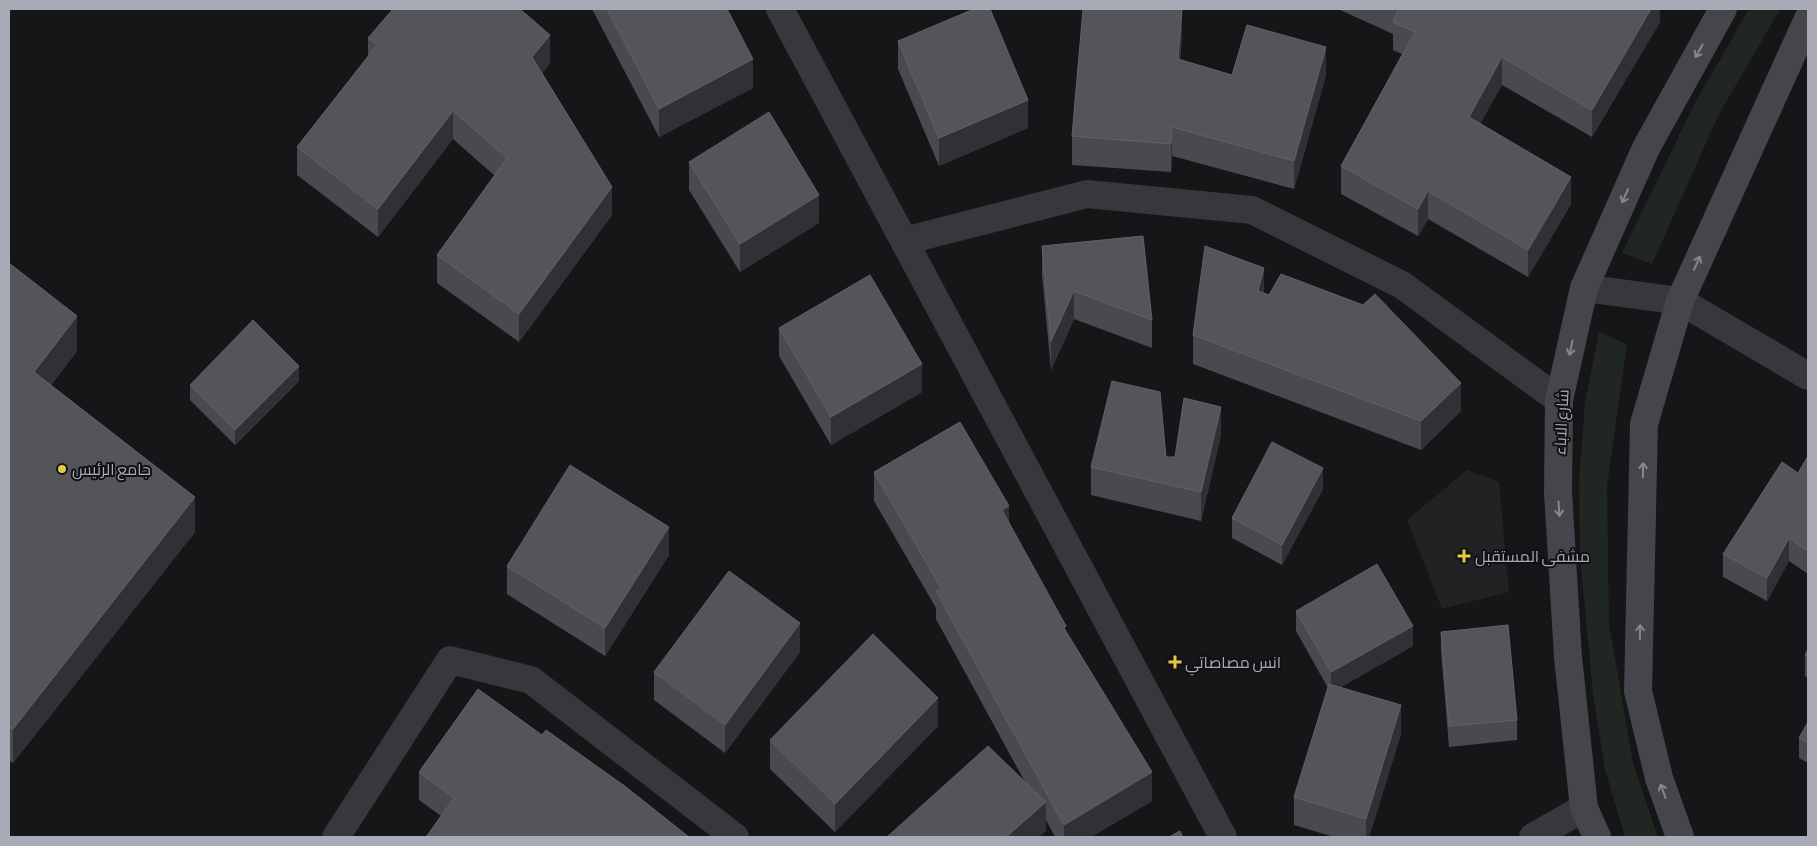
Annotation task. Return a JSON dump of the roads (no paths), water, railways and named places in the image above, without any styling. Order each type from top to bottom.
[{"type":"main road","name":"شارع الاباء","points":[[1597,837],[1584,808],[1568,657],[1558,492],[1559,400],[1584,288],[1646,148],[1721,10]]},
{"type":"main road","points":[[1680,837],[1659,778],[1638,692],[1644,424],[1680,301],[1808,19]]},
{"type":"street","points":[[780,9],[1223,837]]},
{"type":"street","points":[[904,241],[1088,194],[1252,210],[1402,285],[1559,400]]},
{"type":"street","points":[[1584,288],[1680,301],[1808,376]]},
{"type":"street","points":[[336,837],[450,660],[531,680],[735,837]]},
{"type":"street","points":[[1533,837],[1584,808]]},
{"type":"place","name":"جامع الرئيس","points":[[62,469]]},
{"type":"place","name":"مشفى المستقبل","points":[[1464,556]]},
{"type":"place","name":"انس مصاصاتي","points":[[1175,662]]}]
